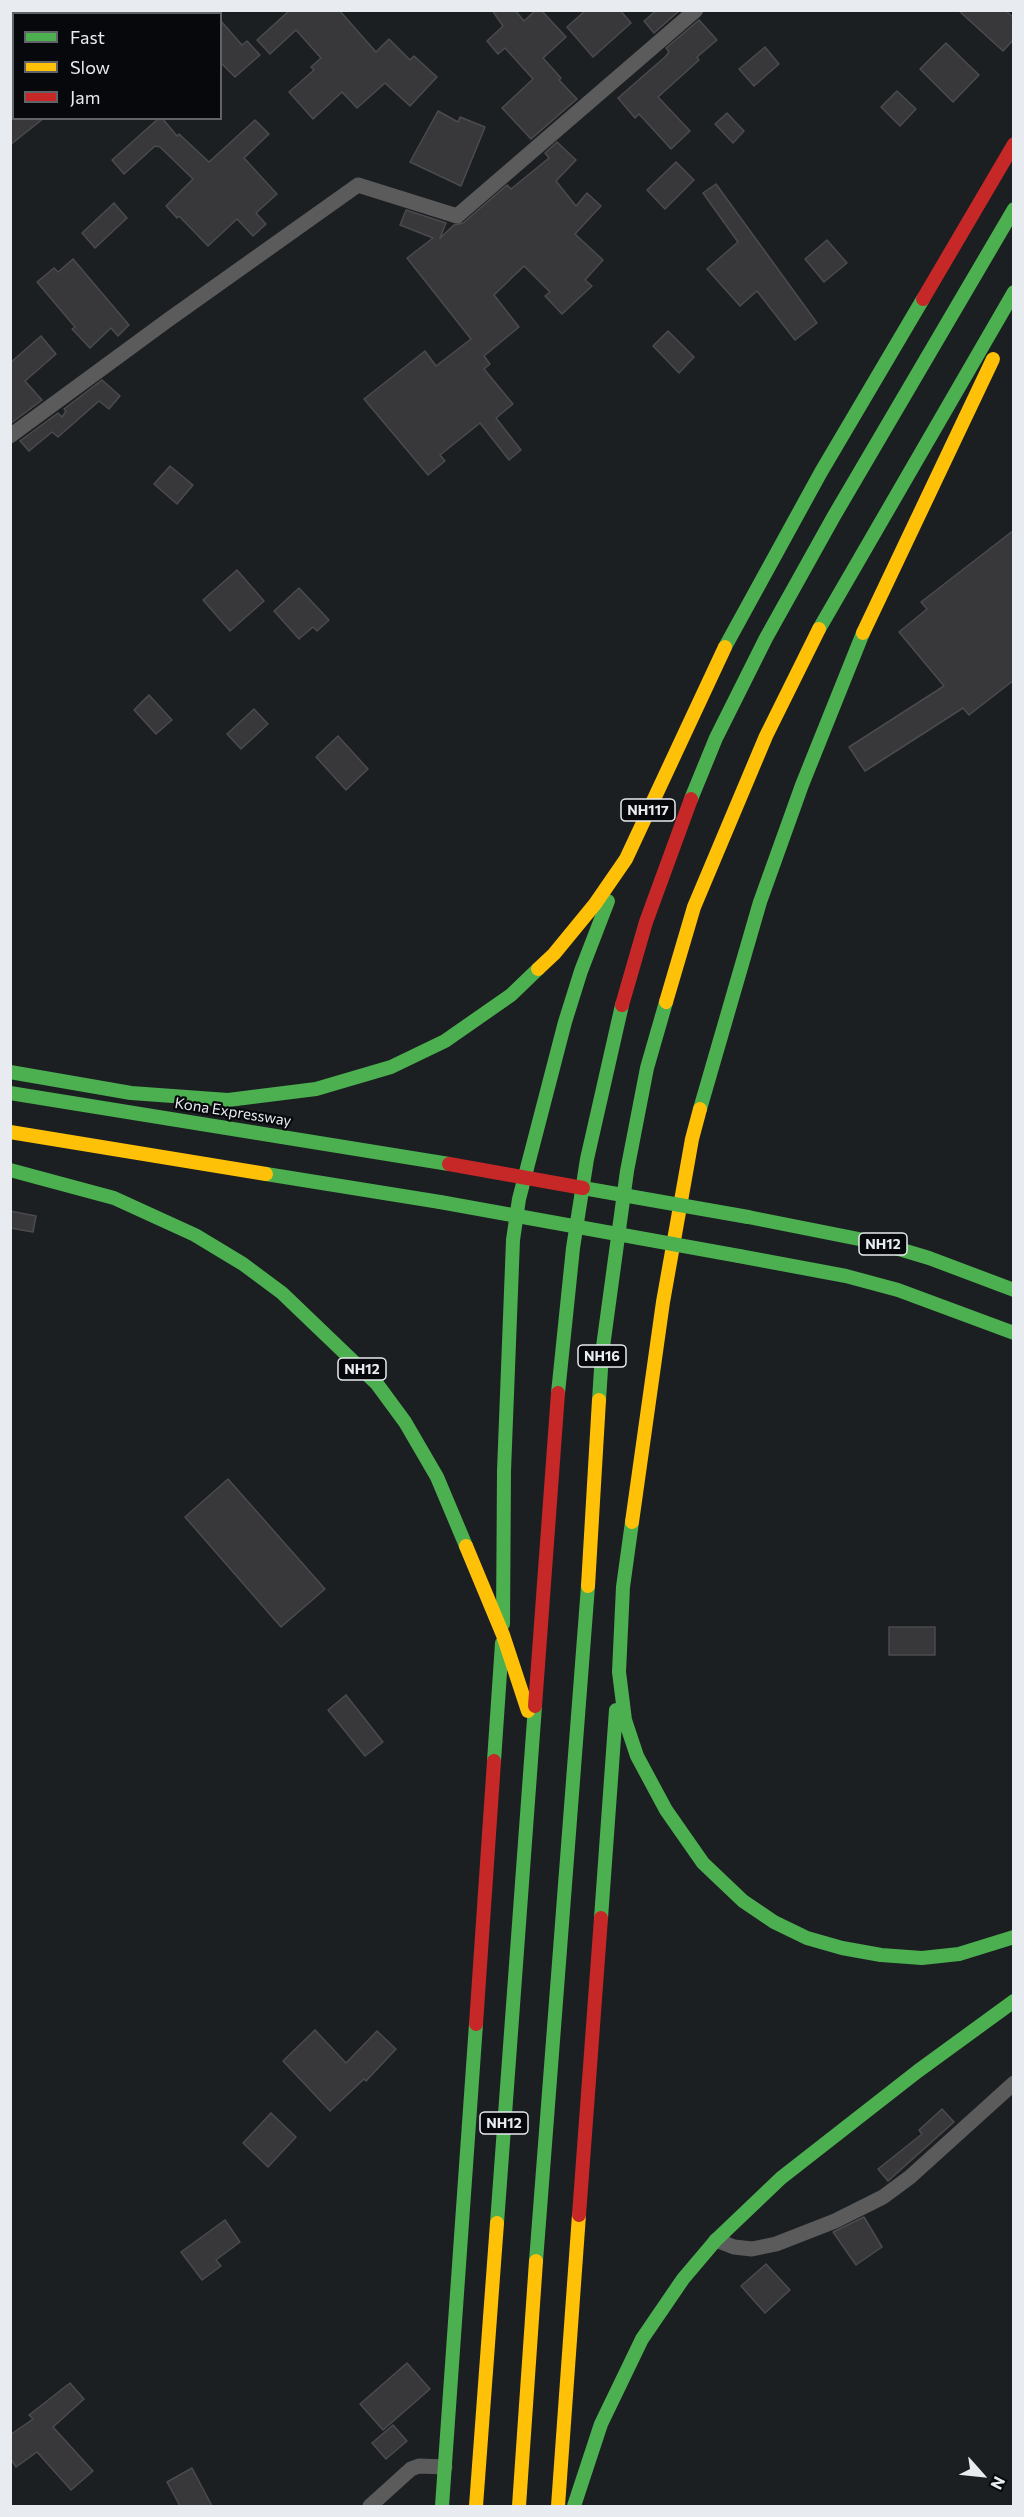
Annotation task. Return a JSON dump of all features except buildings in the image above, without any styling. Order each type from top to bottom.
[{"type":"main road","name":"NH117","points":[[10,1072],[131,1093],[228,1100],[316,1089],[391,1067],[445,1041],[511,995],[555,954],[595,904],[626,859],[721,655],[821,472],[1014,144]]},
{"type":"main road","name":"NH16","points":[[533,1740],[559,1386],[573,1248],[587,1159],[614,1033],[646,922],[680,827],[716,738],[766,638],[834,516],[1014,209]]},
{"type":"main road","name":"NH16","points":[[519,2506],[542,2179],[580,1708],[602,1354],[627,1171],[647,1068],[694,907],[766,736],[821,626],[1014,292]]},
{"type":"main road","points":[[558,2506],[619,1672],[623,1587],[663,1302],[692,1139],[724,1020],[760,902],[795,806],[867,625],[1014,317]]},
{"type":"main road","points":[[442,2506],[503,1635],[504,1471],[508,1320],[513,1240],[519,1199],[572,1002],[601,918],[626,859]]},
{"type":"main road","name":"Kona Expressway","points":[[10,1093],[449,1164],[748,1217],[879,1243],[928,1258],[1014,1290]]},
{"type":"main road","points":[[10,1132],[440,1202],[846,1276],[898,1290],[1014,1334]]},
{"type":"main road","name":"NH12","points":[[10,1170],[114,1198],[166,1220],[243,1264],[317,1323],[377,1384],[438,1477],[503,1635],[527,1706],[533,1740],[476,2506]]},
{"type":"main road","points":[[619,1672],[625,1720],[636,1756],[683,1838],[716,1877],[743,1901],[774,1922],[807,1938],[842,1948],[881,1955],[922,1958],[959,1954],[1014,1937]]},
{"type":"main road","points":[[574,2506],[601,2424],[642,2339],[683,2279],[716,2240],[781,2178],[918,2071],[1014,2001]]},
{"type":"street","points":[[10,436],[358,185],[457,216],[696,10]]},
{"type":"street","points":[[716,2240],[734,2247],[752,2249],[776,2244],[835,2221],[882,2197],[910,2177],[1014,2083]]},
{"type":"street","points":[[370,2506],[411,2469],[419,2466],[445,2467]]},
{"type":"traffic: fast","points":[[691,799],[716,738],[766,638],[834,516],[1014,209]]},
{"type":"traffic: fast","points":[[819,629],[1014,292]]},
{"type":"traffic: fast","points":[[725,647],[821,472],[923,299]]},
{"type":"traffic: fast","points":[[700,1109],[760,902],[802,785],[863,633]]},
{"type":"traffic: fast","points":[[503,1624],[504,1471],[513,1240],[519,1199],[565,1022],[581,971],[608,901]]},
{"type":"traffic: fast","points":[[10,1072],[131,1093],[228,1100],[316,1089],[391,1067],[445,1041],[511,995],[538,969]]},
{"type":"traffic: fast","points":[[599,1400],[602,1354],[627,1171],[647,1068],[666,1002]]},
{"type":"traffic: fast","points":[[558,1393],[573,1248],[587,1159],[622,1005]]},
{"type":"traffic: fast","points":[[10,1093],[449,1164]]},
{"type":"traffic: fast","points":[[10,1170],[114,1198],[195,1235],[243,1264],[282,1293],[377,1384],[405,1422],[437,1477],[466,1546]]},
{"type":"traffic: fast","points":[[266,1174],[440,1202]]},
{"type":"traffic: fast","points":[[583,1188],[748,1217]]},
{"type":"traffic: fast","points":[[440,1202],[739,1256]]},
{"type":"traffic: fast","points":[[748,1217],[879,1243],[929,1258],[1014,1290]]},
{"type":"traffic: fast","points":[[739,1256],[846,1276],[898,1290],[1014,1333]]},
{"type":"traffic: fast","points":[[632,1522],[623,1587],[619,1672],[625,1720],[637,1756],[666,1810],[703,1863],[743,1901],[774,1922],[807,1938],[842,1948],[881,1955],[922,1958],[959,1954],[1014,1937]]},
{"type":"traffic: fast","points":[[536,2261],[588,1586]]},
{"type":"traffic: fast","points":[[494,1761],[502,1643]]},
{"type":"traffic: fast","points":[[497,2223],[535,1706]]},
{"type":"traffic: fast","points":[[601,1918],[616,1710]]},
{"type":"traffic: fast","points":[[574,2506],[601,2424],[642,2339],[683,2279],[716,2240],[781,2178],[918,2071],[1014,2001]]},
{"type":"traffic: fast","points":[[442,2506],[476,2024]]},
{"type":"traffic: slow","points":[[863,633],[993,359]]},
{"type":"traffic: slow","points":[[666,1002],[694,907],[766,736],[819,629]]},
{"type":"traffic: slow","points":[[538,969],[554,954],[595,904],[626,859],[725,647]]},
{"type":"traffic: slow","points":[[632,1522],[663,1302],[692,1139],[700,1109]]},
{"type":"traffic: slow","points":[[10,1132],[266,1174]]},
{"type":"traffic: slow","points":[[588,1586],[599,1400]]},
{"type":"traffic: slow","points":[[466,1546],[503,1635],[528,1711]]},
{"type":"traffic: slow","points":[[558,2506],[579,2215]]},
{"type":"traffic: slow","points":[[476,2506],[497,2223]]},
{"type":"traffic: slow","points":[[519,2506],[536,2261]]},
{"type":"traffic: jam","points":[[923,299],[1014,144]]},
{"type":"traffic: jam","points":[[622,1005],[646,922],[691,799]]},
{"type":"traffic: jam","points":[[449,1164],[583,1188]]},
{"type":"traffic: jam","points":[[535,1706],[558,1393]]},
{"type":"traffic: jam","points":[[476,2024],[494,1761]]},
{"type":"traffic: jam","points":[[579,2215],[601,1918]]}]
